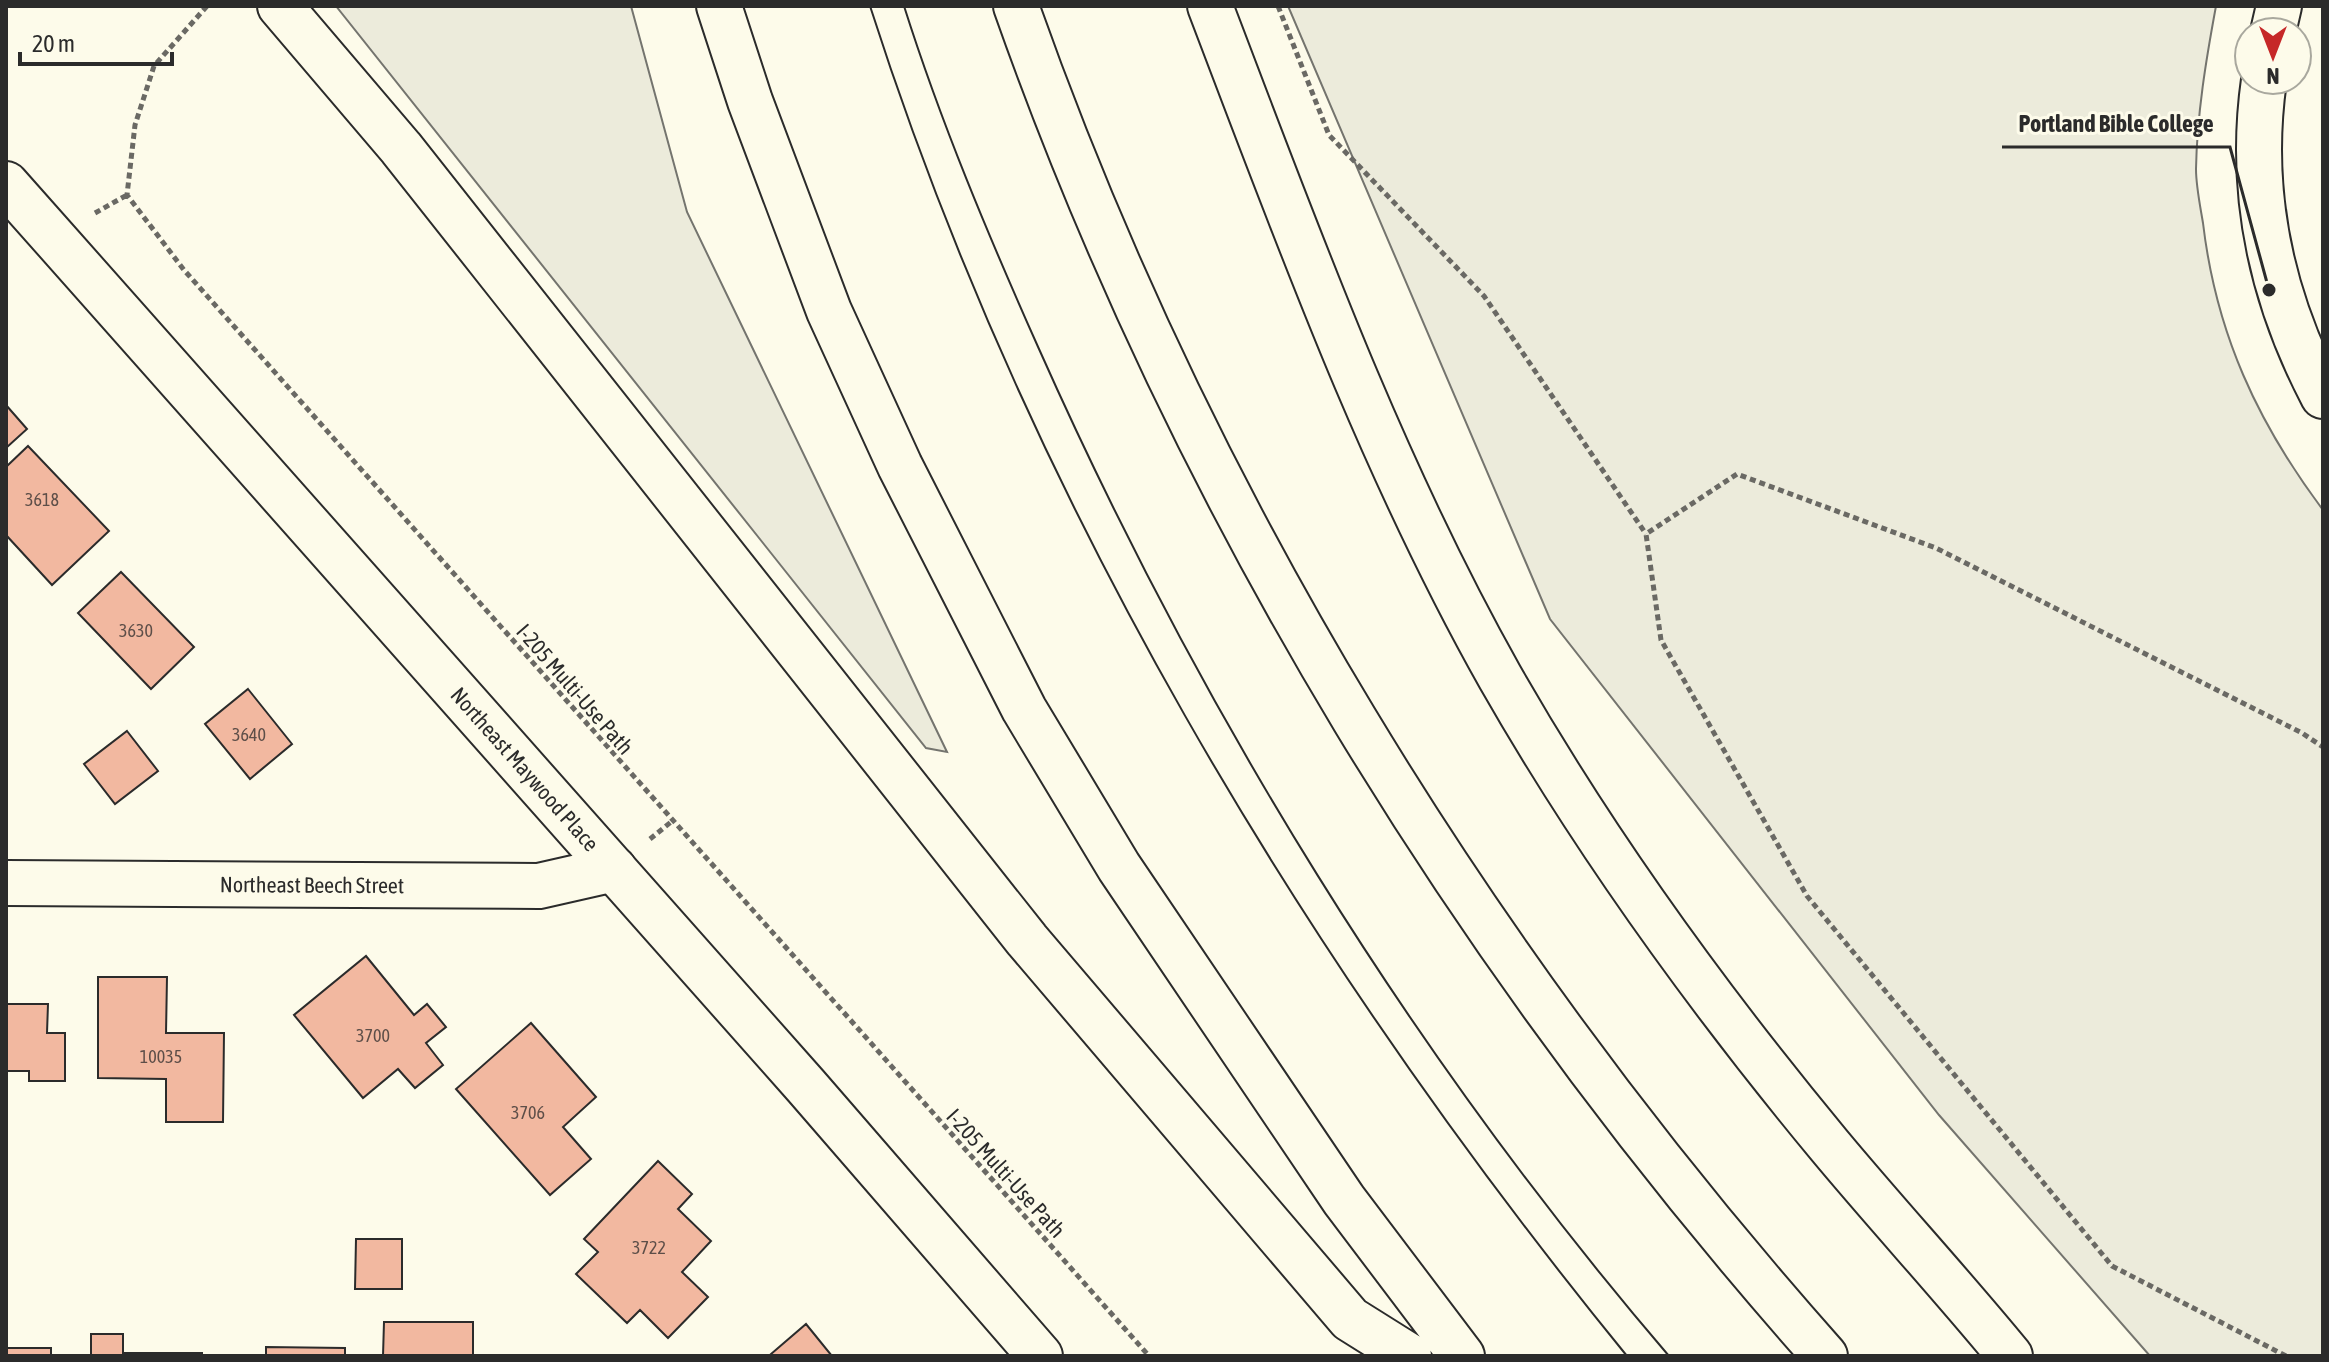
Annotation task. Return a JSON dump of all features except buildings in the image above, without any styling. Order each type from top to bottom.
[{"type":"main road","points":[[280,6],[411,160],[1027,940],[1350,1319],[1409,1356]]},
{"type":"main road","points":[[719,6],[750,101],[829,311],[900,466],[1024,709],[1119,867],[1344,1200],[1462,1356]]},
{"type":"main road","points":[[1016,6],[1123,279],[1261,560],[1345,705],[1449,870],[1551,1018],[1696,1207],[1825,1356]]},
{"type":"main road","points":[[1210,6],[1380,440],[1501,678],[1646,904],[1740,1032],[1829,1144],[2010,1356]]},
{"type":"main road","points":[[2263,96],[2259,150],[2268,255],[2283,310],[2323,396]]},
{"type":"main road","name":"Northeast Maywood Place","points":[[6,184],[614,869],[1040,1356]]},
{"type":"main road","name":"Northeast Beech Street","points":[[6,883],[539,886],[614,869]]},
{"type":"path","name":"I-205 Multi-Use Path","points":[[207,6],[154,66],[135,125],[127,195],[184,270],[671,822],[1149,1356]]},
{"type":"path","points":[[1278,6],[1329,135],[1484,296],[1646,534],[1661,640],[1807,896],[2112,1266],[2286,1356]]},
{"type":"path","points":[[1646,534],[1737,474],[1936,548],[2302,733],[2323,747]]},
{"type":"shaded area","points":[[336,6],[631,6],[687,212],[947,752],[926,748]]},
{"type":"shaded area","points":[[1288,6],[2216,6],[2203,87],[2196,169],[2209,263],[2229,339],[2259,410],[2299,477],[2323,510],[2323,1356],[2150,1356],[1939,1115],[1550,619]]},
{"type":"tram line","points":[[870,6],[934,189],[1009,369],[1093,545],[1185,716],[1285,883],[1393,1045],[1507,1203],[1627,1356]]},
{"type":"tram line","points":[[904,6],[967,179],[1039,349],[1169,617],[1241,747],[1399,1001],[1484,1123],[1574,1241],[1669,1356]]},
{"type":"place","name":"Portland Bible College","points":[[2269,290]]}]
